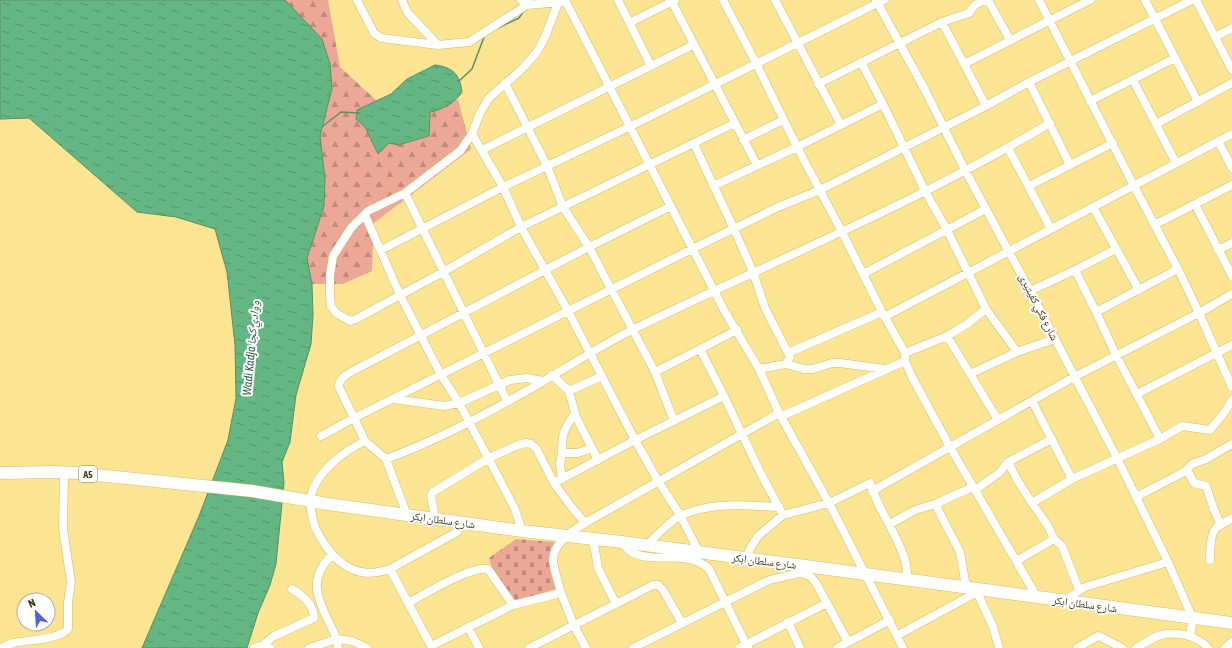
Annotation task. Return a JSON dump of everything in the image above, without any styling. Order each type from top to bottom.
[{"type":"highway","name":"A5","points":[[0,473],[64,473]]},
{"type":"highway","name":"شارع سلطان ابكر","points":[[64,473],[110,476],[252,491],[296,499],[522,531],[647,545],[1232,623]]},
{"type":"street","points":[[357,0],[374,33],[381,38],[438,45],[469,42],[525,2],[565,1]]},
{"type":"street","points":[[402,0],[407,12],[438,45]]},
{"type":"street","points":[[618,0],[651,66]]},
{"type":"street","points":[[723,0],[905,357],[912,377],[950,447],[1037,597]]},
{"type":"street","points":[[818,84],[942,22],[969,13],[975,5],[985,0]]},
{"type":"street","points":[[988,0],[1010,40]]},
{"type":"street","points":[[1039,0],[1178,269],[1232,387]]},
{"type":"street","points":[[964,64],[1090,0]]},
{"type":"street","points":[[1145,0],[1198,102]]},
{"type":"street","points":[[321,436],[483,353],[734,228],[778,207],[820,190],[1192,0]]},
{"type":"street","points":[[1196,0],[1232,70]]},
{"type":"street","points":[[565,1],[537,52],[522,69],[489,98],[480,114],[472,134],[460,151],[405,192],[368,211],[351,228],[333,256],[330,275],[330,296],[331,306],[336,313],[350,321],[356,319],[443,272],[521,227],[735,123]]},
{"type":"street","points":[[565,1],[631,126],[725,312],[760,369],[781,415],[829,503],[903,648]]},
{"type":"street","points":[[629,23],[674,1],[693,45],[757,165]]},
{"type":"street","points":[[778,1],[797,43],[840,125]]},
{"type":"street","points":[[381,250],[503,187],[631,126],[879,1]]},
{"type":"street","name":"شارع فكي كفيتيرى","points":[[879,1],[899,43],[944,126],[1117,458],[1168,562],[1193,619]]},
{"type":"street","points":[[942,22],[986,106]]},
{"type":"street","points":[[1215,37],[1232,28]]},
{"type":"street","points":[[482,150],[693,45]]},
{"type":"street","points":[[1090,101],[1175,58]]},
{"type":"street","points":[[861,62],[884,104],[925,191],[947,230],[986,309],[1017,352]]},
{"type":"street","points":[[1133,80],[1176,163]]},
{"type":"street","points":[[1029,82],[1070,165]]},
{"type":"street","points":[[505,83],[547,166],[563,206],[589,247],[634,330],[654,372],[674,421]]},
{"type":"street","points":[[1156,124],[1232,83]]},
{"type":"street","points":[[713,186],[884,104]]},
{"type":"street","points":[[744,140],[783,120]]},
{"type":"street","points":[[386,459],[469,421],[507,401],[590,352],[634,330],[753,272],[842,232],[925,191],[1008,148],[1050,123]]},
{"type":"street","points":[[472,134],[503,187],[521,227],[590,352],[635,440],[658,481],[680,515],[699,552]]},
{"type":"street","points":[[788,353],[883,315],[1232,134]]},
{"type":"street","points":[[1218,141],[1232,168]]},
{"type":"street","points":[[1029,186],[1113,143]]},
{"type":"street","points":[[694,144],[734,228],[753,272],[765,308],[790,357],[786,364]]},
{"type":"street","points":[[1008,148],[1051,229]]},
{"type":"street","points":[[1154,225],[1232,185]]},
{"type":"street","points":[[405,192],[507,401]]},
{"type":"street","points":[[1195,204],[1232,276]]},
{"type":"street","points":[[407,515],[386,459],[365,441],[339,387],[339,383],[342,378],[589,247],[671,206]]},
{"type":"street","points":[[1093,207],[1139,290]]},
{"type":"street","points":[[863,274],[986,209]]},
{"type":"street","points":[[365,215],[365,220],[381,250],[400,295],[441,375],[459,403],[489,458],[508,495],[522,531]]},
{"type":"street","points":[[1218,250],[1232,243]]},
{"type":"street","points":[[1030,291],[1116,249]]},
{"type":"street","points":[[1096,312],[1178,269]]},
{"type":"street","points":[[1075,270],[1116,355],[1160,439]]},
{"type":"street","points":[[872,491],[1074,377],[1199,313],[1232,294]]},
{"type":"street","points":[[586,648],[574,626],[561,593],[553,559],[565,536],[585,523],[742,434],[781,415],[886,369],[905,357],[967,324],[986,309]]},
{"type":"street","points":[[654,372],[737,330]]},
{"type":"street","points":[[947,336],[998,420]]},
{"type":"street","points":[[970,374],[1017,352],[1055,339]]},
{"type":"street","points":[[1137,394],[1232,345]]},
{"type":"street","points":[[700,349],[781,511]]},
{"type":"street","points":[[760,369],[786,364],[804,369],[813,369],[832,363],[886,369]]},
{"type":"street","points":[[552,375],[569,391],[575,414],[598,460]]},
{"type":"street","points":[[569,391],[602,376]]},
{"type":"street","points":[[394,398],[439,406],[449,406],[459,403],[499,384],[522,378],[542,381]]},
{"type":"street","points":[[558,481],[635,440],[724,396]]},
{"type":"street","points":[[1032,503],[1072,479],[1160,439],[1182,426],[1210,430],[1224,413],[1232,400]]},
{"type":"street","points":[[1032,401],[1072,479]]},
{"type":"street","points":[[558,481],[563,434],[575,414]]},
{"type":"street","points":[[890,524],[915,510],[935,504],[974,488],[999,473],[1008,462],[1052,439]]},
{"type":"street","points":[[365,441],[351,447],[329,465],[313,488],[310,501],[316,531],[332,555],[343,564],[355,570],[367,573],[378,573],[390,569],[434,546],[457,532],[464,523]]},
{"type":"street","points":[[435,519],[432,495],[433,492],[489,458],[526,442],[536,448],[585,523]]},
{"type":"street","points":[[1136,497],[1187,470],[1192,464],[1206,459],[1232,444]]},
{"type":"street","points":[[562,453],[578,452],[592,448]]},
{"type":"street","points":[[1008,462],[1019,483],[1048,526],[1054,540],[1063,548],[1079,590]]},
{"type":"street","points":[[1187,470],[1194,483],[1205,485],[1207,487],[1220,525]]},
{"type":"street","points":[[1,648],[12,643],[35,641],[53,637],[68,630],[68,602],[71,582],[63,529],[64,473]]},
{"type":"street","points":[[647,545],[680,515],[715,505],[729,504],[781,511],[829,503],[870,483],[872,491],[890,524],[905,560],[907,579]]},
{"type":"street","points":[[935,504],[960,552],[993,627],[996,646]]},
{"type":"street","points":[[745,559],[758,536],[781,511]]},
{"type":"street","points":[[1210,560],[1210,548],[1214,530],[1232,518]]},
{"type":"street","points":[[592,539],[598,568],[616,604]]},
{"type":"street","points":[[1016,562],[1054,540]]},
{"type":"street","points":[[622,542],[630,551],[639,555],[686,558],[702,563],[709,569],[744,647],[788,622],[827,603]]},
{"type":"street","points":[[332,555],[326,560],[321,569],[317,590],[337,644]]},
{"type":"street","points":[[1062,601],[1086,587],[1168,562]]},
{"type":"street","points":[[801,573],[812,567]]},
{"type":"street","points":[[408,604],[469,572],[482,568],[490,571],[513,605]]},
{"type":"street","points":[[390,569],[429,646],[513,605],[561,593]]},
{"type":"street","points":[[638,647],[682,623],[775,578],[788,574],[801,573],[810,576],[815,581],[848,642]]},
{"type":"street","points":[[530,648],[653,585],[658,585],[663,590],[682,623]]},
{"type":"street","points":[[254,648],[266,646],[274,636],[314,618],[314,612],[308,603],[298,592],[292,589]]},
{"type":"street","points":[[898,636],[975,589]]},
{"type":"street","points":[[1190,635],[1193,619]]},
{"type":"street","points":[[837,648],[890,620]]},
{"type":"street","points":[[788,622],[800,648]]},
{"type":"street","points":[[468,627],[479,648]]},
{"type":"street","points":[[1136,648],[1163,634],[1190,635],[1202,642],[1208,648]]},
{"type":"street","points":[[1077,648],[1098,636],[1122,648]]},
{"type":"street","points":[[309,648],[352,641],[367,648]]},
{"type":"street","points":[[1225,648],[1232,642]]},
{"type":"green space","points":[[285,0],[328,0],[340,67],[377,101],[357,110],[356,119],[365,127],[378,154],[389,143],[398,145],[429,136],[430,112],[458,99],[471,149],[374,223],[372,271],[343,284],[312,284],[307,258],[324,206],[325,179],[320,136],[332,88]]},
{"type":"green space","points":[[516,539],[554,542],[556,546],[557,586],[555,589],[517,602],[503,588],[493,571],[489,558]]},
{"type":"water","name":"Wadi Kadja ووادي كجا","points":[[0,0],[285,0],[322,39],[330,64],[332,88],[320,136],[325,179],[324,206],[307,258],[312,284],[313,315],[311,344],[296,395],[290,442],[282,462],[284,483],[276,564],[247,648],[142,648],[199,516],[228,440],[236,398],[235,345],[227,272],[215,229],[176,217],[137,212],[29,118],[0,119]]},
{"type":"water","points":[[435,65],[454,72],[459,80],[462,92],[448,105],[430,112],[429,136],[398,145],[389,143],[378,154],[365,127],[356,119],[357,110],[391,94],[407,79]]},
{"type":"waterway","points":[[498,28],[519,18],[523,12]]},
{"type":"waterway","points":[[459,81],[472,69],[484,37]]},
{"type":"waterway","points":[[323,126],[341,112],[359,113]]}]
